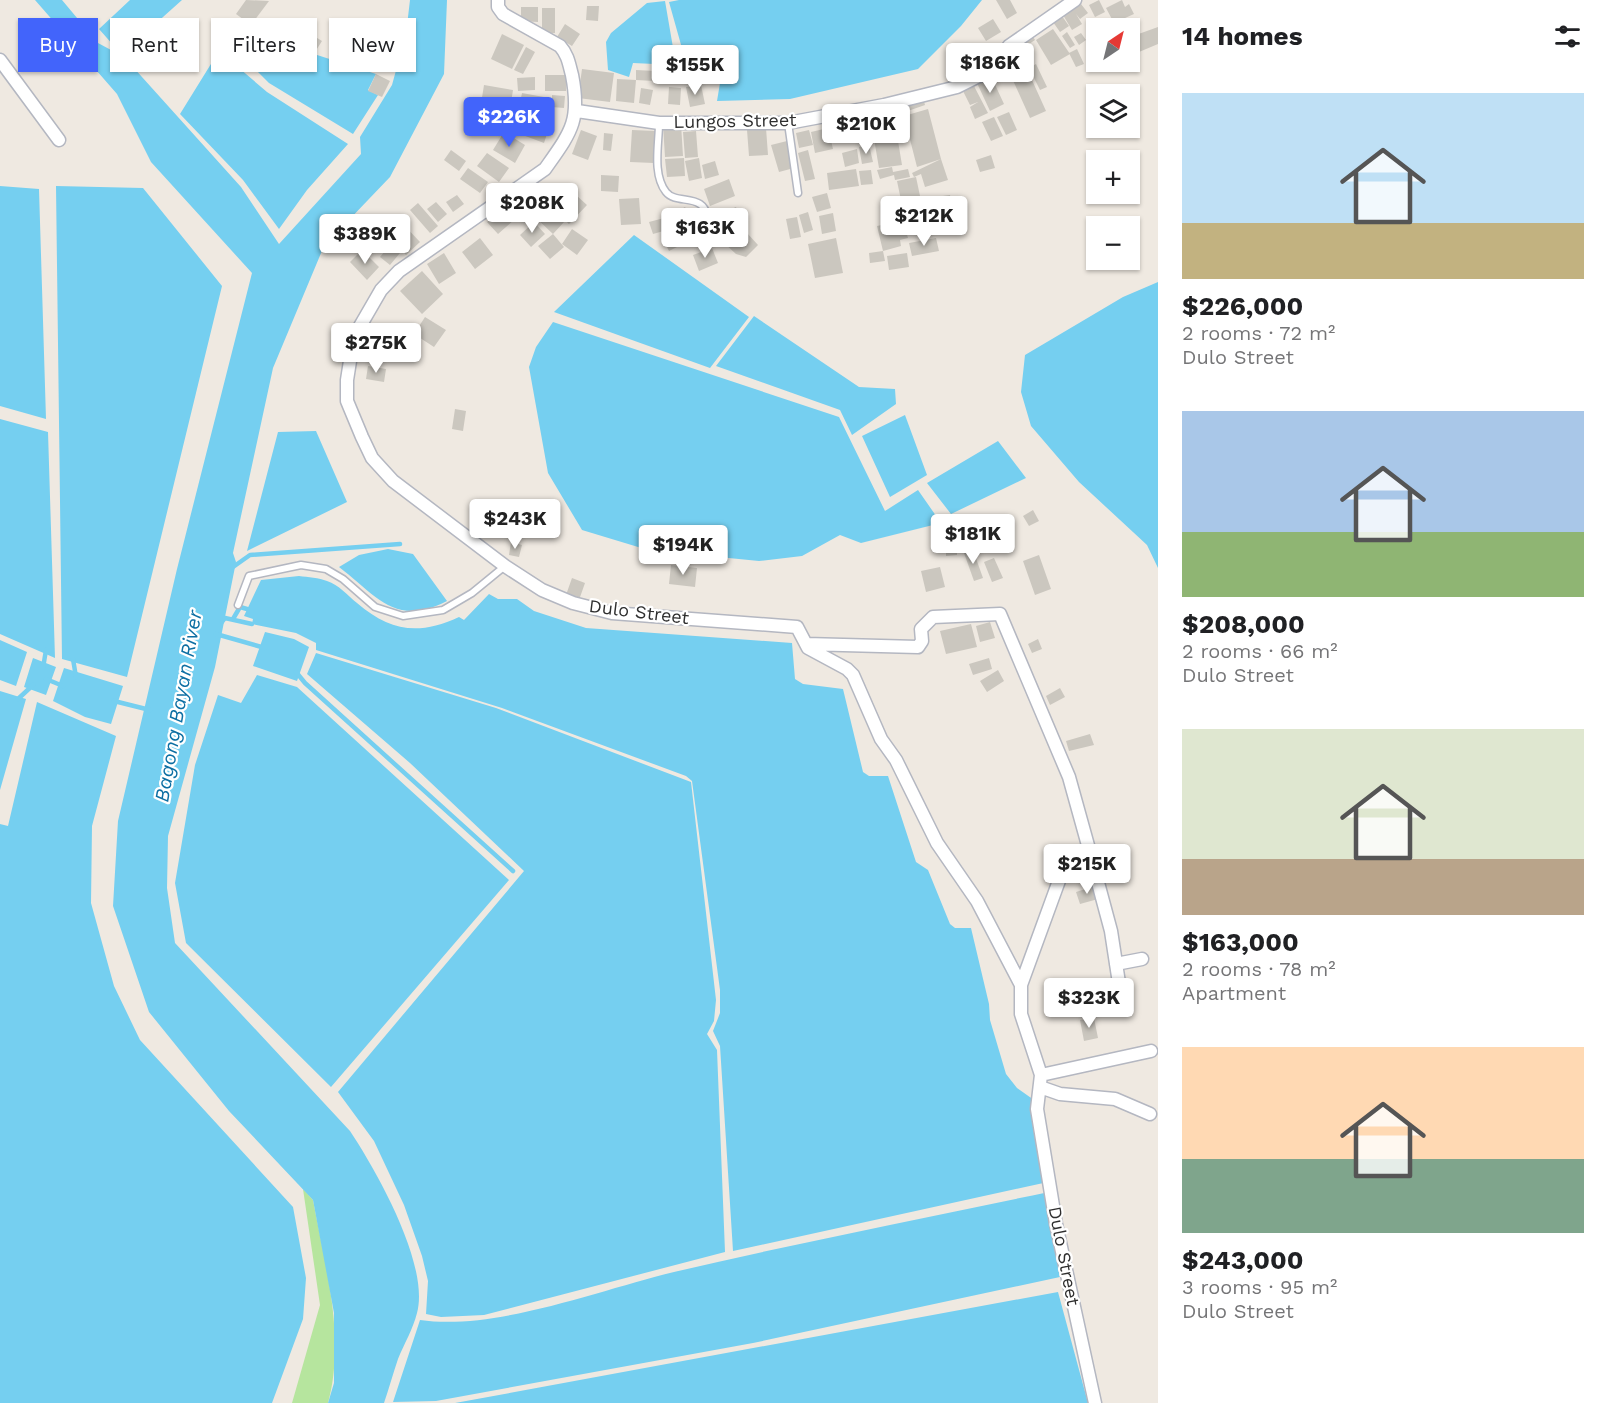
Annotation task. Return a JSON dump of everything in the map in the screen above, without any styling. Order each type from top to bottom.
[{"type":"street","points":[[498,0],[498,7],[503,14],[560,46],[567,53],[577,111]]},
{"type":"street","name":"Lungos Street","points":[[577,111],[659,123],[788,123],[884,105],[957,87],[987,72],[1016,40],[1075,0]]},
{"type":"street","points":[[0,60],[59,140]]},
{"type":"street","name":"Dulo Street","points":[[577,111],[562,145],[545,169],[399,271],[381,290],[358,328],[350,361],[347,401],[372,458],[393,481],[505,566],[542,590],[573,603],[612,613],[797,627],[804,644],[847,669],[853,675],[881,739],[896,760],[937,843],[976,901],[1021,985]]},
{"type":"street","points":[[804,644],[918,647],[922,641],[921,629],[926,621],[933,617],[1000,614],[1069,777],[1112,931],[1121,996]]},
{"type":"street","points":[[1089,849],[1072,859],[1064,867],[1021,985],[1022,1014],[1041,1081],[1059,1094],[1115,1099],[1150,1114]]},
{"type":"street","points":[[1116,964],[1142,959]]},
{"type":"street","points":[[1041,1081],[1151,1051]]},
{"type":"street","name":"Dulo Street","points":[[1041,1081],[1037,1109],[1056,1224],[1095,1403]]},
{"type":"lane","points":[[659,123],[660,180],[666,193],[700,204],[705,210],[714,238]]},
{"type":"lane","points":[[788,123],[798,193]]},
{"type":"lane","points":[[238,605],[249,576],[300,565],[332,572],[365,600],[385,612],[403,616],[435,613],[472,593],[505,566]]},
{"type":"green space","points":[[303,1189],[313,1200],[332,1301],[335,1353],[328,1403],[292,1403],[320,1305]]},
{"type":"water","points":[[35,0],[62,0],[77,18],[51,18]]},
{"type":"water","points":[[130,0],[182,0],[162,18],[111,18]]},
{"type":"water","name":"Bagong Bayan River","points":[[410,0],[447,0],[444,74],[390,177],[324,246],[273,368],[233,553],[236,562],[215,667],[168,836],[167,888],[175,943],[350,1131],[386,1193],[408,1245],[416,1270],[419,1293],[417,1313],[398,1359],[384,1403],[328,1403],[334,1383],[334,1313],[313,1200],[229,1111],[149,1012],[113,906],[118,821],[177,569],[252,273],[151,162],[117,94],[98,72],[98,43],[110,49],[110,72],[138,72],[241,187],[279,244],[361,154],[360,137],[392,85],[396,72],[416,72],[416,18],[408,18]]},
{"type":"water","points":[[679,0],[982,0],[961,26],[918,69],[790,99],[717,101],[721,77],[713,67],[685,59],[669,2]]},
{"type":"water","points":[[665,1],[676,65],[633,63],[629,77],[608,70],[606,42],[611,33],[647,3]]},
{"type":"water","points":[[110,19],[110,41],[99,29]]},
{"type":"water","points":[[317,55],[329,59],[329,72],[376,74],[368,90],[378,95],[353,134],[269,83],[258,72],[317,72]]},
{"type":"water","points":[[211,64],[211,72],[244,72],[267,92],[348,144],[307,190],[279,229],[243,180],[180,114]]},
{"type":"water","points":[[0,186],[39,189],[46,419],[0,406]]},
{"type":"water","points":[[56,186],[143,188],[222,286],[127,677],[62,659]]},
{"type":"water","points":[[634,235],[749,317],[710,368],[554,312]]},
{"type":"water","points":[[1158,282],[1158,568],[1147,545],[1079,482],[1031,426],[1021,392],[1025,355],[1123,297]]},
{"type":"water","points":[[754,316],[859,387],[895,389],[896,404],[852,435],[840,410],[716,366]]},
{"type":"water","points":[[553,322],[839,417],[885,511],[918,490],[941,523],[861,543],[840,535],[802,556],[759,561],[648,550],[582,530],[548,473],[529,367],[536,347]]},
{"type":"water","points":[[905,415],[927,475],[890,497],[862,436]]},
{"type":"water","points":[[0,419],[48,432],[55,658],[0,634]]},
{"type":"water","points":[[316,431],[347,502],[247,551],[278,432]]},
{"type":"water","points":[[998,441],[1026,478],[951,514],[927,483]]},
{"type":"water","points":[[388,549],[413,554],[447,601],[413,611],[387,605],[339,567],[359,555]]},
{"type":"water","points":[[299,576],[331,583],[381,620],[405,628],[430,627],[459,617],[464,620],[489,594],[498,599],[517,599],[534,611],[586,628],[792,643],[795,679],[803,684],[843,689],[863,772],[869,776],[888,776],[916,862],[928,870],[950,924],[955,928],[971,928],[989,1004],[990,1020],[1006,1074],[1017,1088],[1034,1100],[1048,1182],[733,1251],[720,1046],[713,1031],[720,1013],[720,990],[692,781],[686,776],[502,708],[316,650],[316,643],[296,633],[252,624],[253,619],[244,616],[261,580]]},
{"type":"water","points":[[265,632],[294,639],[309,647],[297,681],[253,666]]},
{"type":"water","points":[[0,640],[27,652],[16,686],[0,680]]},
{"type":"water","points":[[316,653],[496,708],[691,782],[716,1000],[714,1021],[707,1034],[717,1050],[725,1252],[484,1315],[441,1317],[426,1314],[428,1281],[422,1256],[404,1205],[374,1141],[338,1092],[524,871],[410,763],[307,674]]},
{"type":"water","points":[[33,658],[56,667],[46,695],[24,687]]},
{"type":"water","points":[[64,668],[123,686],[111,724],[85,717],[53,701]]},
{"type":"water","points":[[257,675],[297,687],[509,880],[331,1087],[186,943],[175,883],[195,765],[218,695],[241,703]]},
{"type":"water","points":[[0,691],[26,699],[0,790]]},
{"type":"water","points":[[37,702],[116,736],[92,826],[91,903],[114,986],[140,1040],[293,1207],[306,1278],[303,1319],[272,1403],[0,1403],[0,824],[8,826]]},
{"type":"water","points":[[1049,1192],[1060,1277],[753,1343],[436,1401],[393,1402],[420,1320],[450,1322],[481,1320],[514,1314],[721,1261]]},
{"type":"water","points":[[1058,1292],[1088,1403],[455,1403]]},
{"type":"building","points":[[246,0],[269,1],[256,18],[241,18],[236,14]]},
{"type":"building","points":[[996,0],[1010,0],[1017,13],[1007,19]]},
{"type":"building","points":[[1099,0],[1105,12],[1095,17],[1089,5]]},
{"type":"building","points":[[1122,0],[1125,7],[1129,4],[1134,14],[1125,18],[1111,18],[1106,8]]},
{"type":"building","points":[[1081,4],[1088,13],[1080,19],[1076,14],[1082,24],[1072,30],[1063,15]]},
{"type":"building","points":[[587,6],[599,6],[598,21],[586,20]]},
{"type":"building","points":[[521,7],[538,7],[538,22],[521,21]]},
{"type":"building","points":[[542,8],[555,8],[555,33],[542,34]]},
{"type":"building","points":[[1062,16],[1069,26],[1060,32],[1053,22]]},
{"type":"building","points":[[993,19],[1001,32],[986,41],[978,28]]},
{"type":"building","points":[[565,24],[580,34],[572,46],[557,37]]},
{"type":"building","points":[[1158,27],[1158,44],[1140,52],[1140,33]]},
{"type":"building","points":[[1053,29],[1070,54],[1051,65],[1036,40]]},
{"type":"building","points":[[1030,32],[1035,40],[1020,50],[1015,42]]},
{"type":"building","points":[[1067,32],[1075,45],[1070,48],[1062,36]]},
{"type":"building","points":[[1081,33],[1086,40],[1079,45],[1074,37]]},
{"type":"building","points":[[502,34],[524,45],[512,69],[491,59]]},
{"type":"building","points":[[317,38],[322,41],[317,49]]},
{"type":"building","points":[[526,47],[535,52],[523,74],[514,70]]},
{"type":"building","points":[[1077,49],[1084,64],[1076,67],[1069,53]]},
{"type":"building","points":[[1020,50],[1027,64],[1011,71],[1005,57]]},
{"type":"building","points":[[1036,64],[1047,87],[1040,90],[1029,68]]},
{"type":"building","points":[[695,68],[712,71],[710,84],[692,82]]},
{"type":"building","points":[[582,69],[614,73],[610,102],[578,98]]},
{"type":"building","points":[[1027,69],[1046,111],[1030,118],[1011,76]]},
{"type":"building","points":[[636,70],[655,71],[654,81],[636,80]]},
{"type":"building","points":[[376,74],[390,81],[382,97],[368,91]]},
{"type":"building","points":[[545,75],[567,75],[566,91],[545,91]]},
{"type":"building","points":[[991,76],[1004,104],[990,111],[977,83]]},
{"type":"building","points":[[535,77],[535,90],[518,91],[517,78]]},
{"type":"building","points":[[617,79],[636,80],[634,103],[616,101]]},
{"type":"building","points":[[484,85],[513,90],[510,109],[481,104]]},
{"type":"building","points":[[701,85],[705,104],[690,107],[686,87]]},
{"type":"building","points":[[974,86],[988,113],[975,119],[970,107],[978,102],[970,105],[963,91]]},
{"type":"building","points":[[669,87],[681,88],[680,105],[668,104]]},
{"type":"building","points":[[641,88],[653,90],[650,105],[639,103]]},
{"type":"building","points":[[522,93],[544,97],[540,117],[518,112]]},
{"type":"building","points":[[552,95],[565,96],[564,108],[552,107]]},
{"type":"building","points":[[923,98],[925,105],[905,112],[902,104]]},
{"type":"building","points":[[928,109],[941,159],[917,167],[904,116]]},
{"type":"building","points":[[1009,112],[1017,130],[1006,135],[997,117]]},
{"type":"building","points":[[526,117],[550,125],[544,143],[520,134]]},
{"type":"building","points":[[844,117],[847,133],[837,135],[833,119]]},
{"type":"building","points":[[994,117],[1003,136],[991,141],[982,122]]},
{"type":"building","points":[[865,121],[869,140],[854,143],[850,124]]},
{"type":"building","points":[[681,124],[683,156],[665,157],[663,125]]},
{"type":"building","points":[[766,128],[768,155],[749,156],[747,130]]},
{"type":"building","points":[[828,128],[833,149],[815,153],[811,132]]},
{"type":"building","points":[[581,130],[597,136],[588,160],[572,154]]},
{"type":"building","points":[[632,130],[656,131],[654,163],[630,162]]},
{"type":"building","points":[[809,130],[813,145],[799,148],[796,133]]},
{"type":"building","points":[[696,131],[698,157],[685,158],[683,132]]},
{"type":"building","points":[[504,132],[525,145],[515,163],[493,150]]},
{"type":"building","points":[[604,133],[613,134],[611,151],[603,150]]},
{"type":"building","points":[[897,135],[902,165],[879,168],[874,139]]},
{"type":"building","points":[[787,141],[794,168],[779,172],[771,145]]},
{"type":"building","points":[[869,145],[873,162],[862,164],[859,147]]},
{"type":"building","points":[[857,149],[859,163],[845,167],[842,153]]},
{"type":"building","points":[[451,150],[466,161],[459,171],[444,160]]},
{"type":"building","points":[[808,150],[815,179],[805,181],[798,153]]},
{"type":"building","points":[[487,153],[509,168],[499,182],[477,166]]},
{"type":"building","points":[[991,155],[995,168],[980,172],[976,160]]},
{"type":"building","points":[[684,158],[685,176],[667,177],[665,159]]},
{"type":"building","points":[[699,158],[702,178],[689,181],[685,161]]},
{"type":"building","points":[[941,159],[948,180],[925,187],[921,174],[914,177],[912,173]]},
{"type":"building","points":[[715,161],[719,175],[705,179],[702,165]]},
{"type":"building","points":[[892,167],[893,172],[908,169],[910,177],[895,180],[894,175],[880,179],[877,170]]},
{"type":"building","points":[[468,168],[488,182],[480,193],[460,179]]},
{"type":"building","points":[[856,169],[859,186],[829,190],[827,173]]},
{"type":"building","points":[[871,170],[873,184],[861,185],[859,171]]},
{"type":"building","points":[[601,175],[619,176],[618,192],[601,191]]},
{"type":"building","points":[[916,177],[920,196],[901,200],[897,181]]},
{"type":"building","points":[[729,179],[735,196],[710,206],[704,189]]},
{"type":"building","points":[[566,186],[587,205],[569,224],[549,205]]},
{"type":"building","points":[[827,193],[831,208],[817,212],[812,197]]},
{"type":"building","points":[[457,195],[464,204],[453,212],[446,202]]},
{"type":"building","points":[[950,195],[954,212],[938,215],[935,197]]},
{"type":"building","points":[[639,198],[641,224],[621,225],[619,199]]},
{"type":"building","points":[[514,200],[524,211],[498,234],[487,222]]},
{"type":"building","points":[[436,202],[447,214],[438,222],[427,209]]},
{"type":"building","points":[[418,203],[438,226],[430,233],[410,210]]},
{"type":"building","points":[[546,204],[564,222],[553,234],[534,216]]},
{"type":"building","points":[[685,207],[694,222],[679,230],[671,215]]},
{"type":"building","points":[[736,207],[747,233],[758,245],[746,257],[736,254],[723,242],[712,217]]},
{"type":"building","points":[[808,212],[813,230],[804,233],[799,215]]},
{"type":"building","points":[[833,213],[836,231],[822,234],[819,216]]},
{"type":"building","points":[[797,217],[801,237],[790,239],[786,219]]},
{"type":"building","points":[[664,218],[667,230],[653,234],[649,222]]},
{"type":"building","points":[[534,222],[545,234],[531,247],[520,235]]},
{"type":"building","points":[[896,222],[898,229],[905,228],[908,238],[900,240],[901,246],[883,251],[877,226]]},
{"type":"building","points":[[402,223],[420,242],[406,255],[388,235]]},
{"type":"building","points":[[572,229],[588,240],[577,255],[562,244]]},
{"type":"building","points":[[677,232],[683,244],[669,251],[663,239]]},
{"type":"building","points":[[553,234],[564,247],[550,259],[538,246]]},
{"type":"building","points":[[480,238],[493,255],[475,269],[462,252]]},
{"type":"building","points":[[836,238],[843,273],[815,278],[808,244]]},
{"type":"building","points":[[936,238],[939,251],[912,256],[909,243]]},
{"type":"building","points":[[390,245],[400,253],[390,265],[380,257]]},
{"type":"building","points":[[712,248],[718,263],[699,271],[693,255]]},
{"type":"building","points":[[362,250],[379,267],[367,280],[350,262]]},
{"type":"building","points":[[883,251],[885,261],[870,263],[869,253]]},
{"type":"building","points":[[444,253],[456,273],[439,284],[427,264]]},
{"type":"building","points":[[907,253],[909,267],[889,270],[887,256]]},
{"type":"building","points":[[422,271],[443,294],[422,314],[400,291]]},
{"type":"building","points":[[425,317],[446,330],[434,347],[414,334]]},
{"type":"building","points":[[368,366],[386,369],[384,382],[366,379]]},
{"type":"building","points":[[455,409],[466,411],[463,431],[452,429]]},
{"type":"building","points":[[1033,510],[1039,521],[1029,526],[1023,516]]},
{"type":"building","points":[[511,542],[522,545],[519,557],[509,555]]},
{"type":"building","points":[[946,544],[957,544],[957,555],[946,556]]},
{"type":"building","points":[[973,550],[983,578],[974,581],[964,553]]},
{"type":"building","points":[[1039,555],[1051,589],[1035,595],[1023,561]]},
{"type":"building","points":[[994,558],[1003,578],[992,582],[984,562]]},
{"type":"building","points":[[671,565],[697,568],[695,587],[669,584]]},
{"type":"building","points":[[940,567],[945,587],[926,592],[921,571]]},
{"type":"building","points":[[572,578],[585,583],[579,600],[566,595]]},
{"type":"building","points":[[990,622],[995,638],[980,642],[976,626]]},
{"type":"building","points":[[971,624],[977,647],[946,654],[940,631]]},
{"type":"building","points":[[1038,639],[1042,649],[1032,653],[1028,644]]},
{"type":"building","points":[[989,658],[992,669],[973,675],[969,664]]},
{"type":"building","points":[[998,670],[1004,681],[987,692],[980,681]]},
{"type":"building","points":[[1060,688],[1065,697],[1050,705],[1046,696]]},
{"type":"building","points":[[1090,734],[1094,745],[1069,751],[1066,741]]},
{"type":"building","points":[[1095,886],[1098,899],[1080,904],[1076,892]]},
{"type":"building","points":[[1094,1018],[1098,1038],[1084,1041],[1080,1020]]},
{"type":"waterway","points":[[233,567],[250,555],[400,544]]},
{"type":"waterway","points":[[233,619],[240,607],[247,609]]},
{"type":"waterway","points":[[222,622],[225,618],[252,624]]},
{"type":"waterway","points":[[216,634],[265,648]]},
{"type":"waterway","points":[[43,668],[46,650]]},
{"type":"waterway","points":[[73,659],[76,677]]},
{"type":"waterway","points":[[296,672],[305,683],[513,871]]},
{"type":"waterway","points":[[46,679],[63,686]]},
{"type":"waterway","points":[[18,699],[33,685]]},
{"type":"waterway","points":[[114,701],[150,710]]}]
